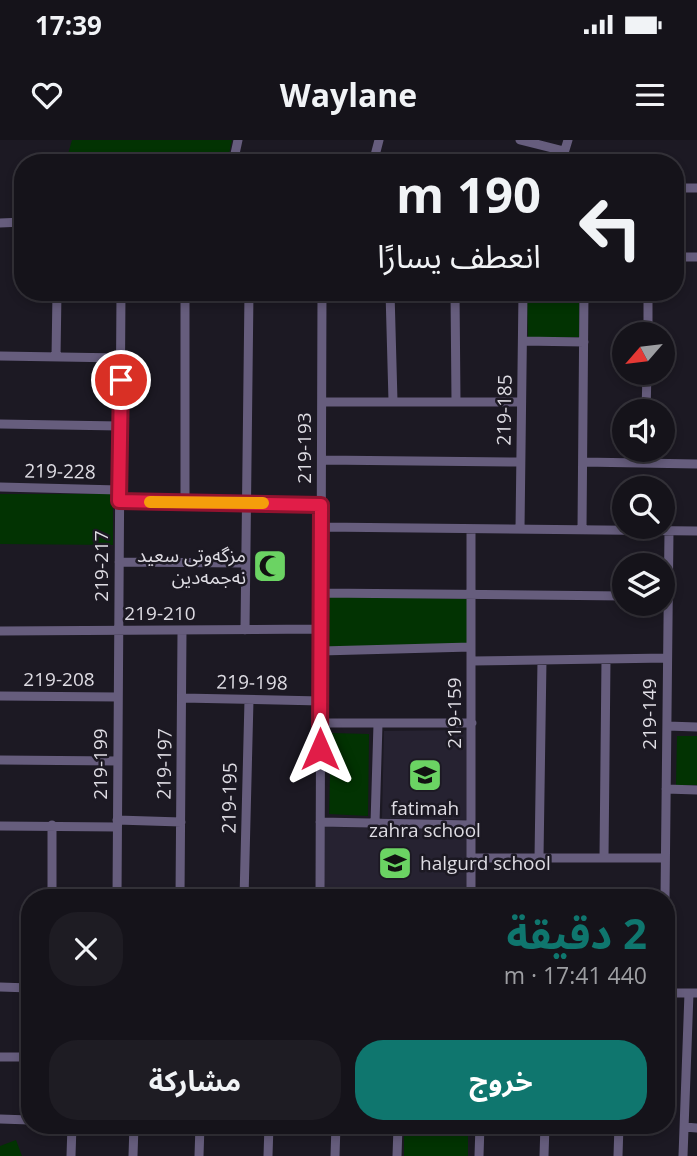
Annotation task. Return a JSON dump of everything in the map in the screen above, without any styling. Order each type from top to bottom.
[{"type":"street","points":[[520,140],[565,151]]},
{"type":"street","points":[[564,154],[568,140]]},
{"type":"street","points":[[56,357],[57,301]]},
{"type":"street","name":"219-217","points":[[118,631],[121,301]]},
{"type":"street","points":[[185,301],[185,502]]},
{"type":"street","points":[[244,630],[248,301]]},
{"type":"street","name":"219-193","points":[[320,889],[322,301]]},
{"type":"street","points":[[390,301],[393,401]]},
{"type":"street","points":[[455,301],[456,401]]},
{"type":"street","name":"219-185","points":[[520,529],[523,301]]},
{"type":"street","points":[[582,530],[584,301]]},
{"type":"street","points":[[648,301],[648,322]]},
{"type":"street","points":[[523,341],[583,342]]},
{"type":"street","points":[[0,356],[122,358]]},
{"type":"street","points":[[322,402],[521,402]]},
{"type":"street","points":[[0,424],[120,426]]},
{"type":"street","points":[[322,460],[520,462]]},
{"type":"street","points":[[583,463],[697,464]]},
{"type":"street","name":"219-228","points":[[0,487],[119,490]]},
{"type":"street","points":[[119,501],[321,505]]},
{"type":"street","points":[[321,527],[612,530]]},
{"type":"street","name":"219-159","points":[[471,529],[471,889]]},
{"type":"street","points":[[675,531],[697,531]]},
{"type":"street","points":[[119,562],[245,563]]},
{"type":"street","points":[[321,593],[471,597],[612,596]]},
{"type":"street","name":"219-149","points":[[665,889],[666,616]]},
{"type":"street","name":"219-210","points":[[0,631],[321,629]]},
{"type":"street","name":"219-199","points":[[117,889],[118,631]]},
{"type":"street","name":"219-197","points":[[180,889],[182,631]]},
{"type":"street","points":[[321,651],[471,647]]},
{"type":"street","points":[[472,662],[667,658]]},
{"type":"street","points":[[604,858],[606,659]]},
{"type":"street","points":[[539,858],[542,660]]},
{"type":"street","name":"219-208","points":[[0,696],[118,697]]},
{"type":"street","name":"219-198","points":[[182,698],[321,701]]},
{"type":"street","name":"219-195","points":[[244,889],[249,700]]},
{"type":"street","points":[[320,723],[472,723]]},
{"type":"street","points":[[375,823],[378,724]]},
{"type":"street","points":[[667,726],[697,727]]},
{"type":"street","points":[[0,760],[118,761]]},
{"type":"street","points":[[666,789],[697,790]]},
{"type":"street","points":[[0,826],[181,822]]},
{"type":"street","points":[[320,822],[472,825]]},
{"type":"street","points":[[52,825],[52,889]]},
{"type":"street","points":[[472,858],[665,858]]},
{"type":"street","points":[[0,988],[21,988]]},
{"type":"street","points":[[675,993],[693,993],[692,1063],[683,1156]]},
{"type":"street","points":[[0,1057],[21,1057]]},
{"type":"street","points":[[0,1119],[21,1120]]},
{"type":"street","points":[[684,1127],[697,1128]]},
{"type":"street","points":[[71,1156],[72,1134]]},
{"type":"street","points":[[133,1156],[134,1134]]},
{"type":"street","points":[[199,1156],[200,1134]]},
{"type":"street","points":[[268,1156],[269,1134]]},
{"type":"street","points":[[335,1156],[336,1134]]},
{"type":"street","points":[[397,1156],[398,1134]]},
{"type":"street","points":[[479,1156],[480,1134]]},
{"type":"street","points":[[544,1156],[545,1134]]},
{"type":"street","points":[[618,1156],[619,1134]]},
{"type":"shaded area","name":"fatimah zahra school","points":[[468,730],[468,820],[382,818],[384,731]]},
{"type":"shaded area","name":"halgurd school","points":[[322,827],[469,828],[468,889],[322,889]]},
{"type":"green space","points":[[72,140],[232,140],[229,154],[68,154]]},
{"type":"green space","points":[[527,301],[579,301],[579,337],[528,338]]},
{"type":"green space","points":[[0,494],[113,494],[113,545],[0,544]]},
{"type":"green space","points":[[321,596],[467,599],[468,644],[321,651]]},
{"type":"green space","points":[[331,733],[369,734],[368,816],[329,814]]},
{"type":"green space","points":[[677,736],[697,736],[697,785],[676,785]]},
{"type":"green space","points":[[404,1134],[468,1134],[468,1156],[404,1156]]},
{"type":"green space","points":[[16,1140],[22,1156],[0,1156],[0,1146]]},
{"type":"slow traffic","points":[[150,502],[263,503]]},
{"type":"place","name":"مزگەوتی سعید نەجمەدین","points":[[270,566]]},
{"type":"place","name":"fatimah zahra school","points":[[425,775]]},
{"type":"place","name":"halgurd school","points":[[395,863]]},
{"type":"route","points":[[121,380],[119,501],[321,505],[320,749]]}]
